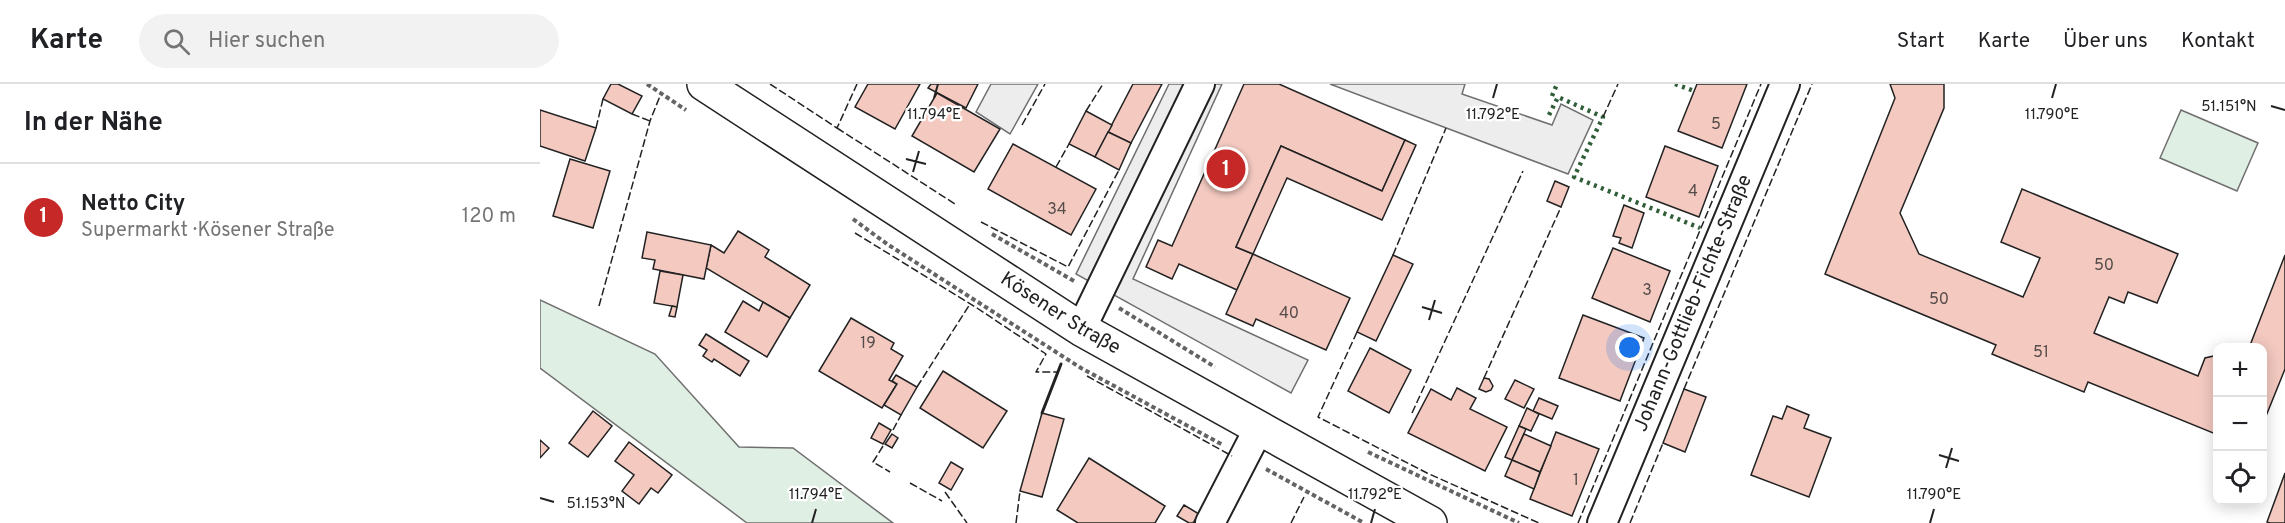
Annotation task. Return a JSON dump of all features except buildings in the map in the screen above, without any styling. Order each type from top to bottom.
[{"type":"main road","name":"Kösener Straße","points":[[704,84],[1081,329],[1431,523]]},
{"type":"street","points":[[1081,329],[1200,84]]},
{"type":"street","name":"Johann-Gottlieb-Fichte-Straße","points":[[1602,523],[1785,84]]},
{"type":"street","points":[[1210,523],[1259,428]]},
{"type":"path","points":[[1130,314],[1222,372]]},
{"type":"path","points":[[1361,449],[1519,523]]},
{"type":"green space","points":[[2181,110],[2258,143],[2237,191],[2160,158]]},
{"type":"green space","points":[[540,300],[655,354],[739,447],[793,448],[893,523],[747,523],[540,368]]},
{"type":"shaded area","points":[[991,84],[1038,84],[1010,134],[976,112]]},
{"type":"shaded area","points":[[1169,84],[1222,84],[1133,279],[1308,360],[1291,393],[1076,274]]},
{"type":"shaded area","points":[[1330,84],[1465,84],[1462,94],[1552,125],[1561,104],[1593,120],[1568,174]]},
{"type":"hedge","points":[[1552,96],[1557,84]]},
{"type":"hedge","points":[[1675,84],[1694,91]]},
{"type":"hedge","points":[[1549,115],[1558,97],[1603,117],[1574,177],[1700,228]]},
{"type":"fence","points":[[770,84],[837,128],[857,84]]},
{"type":"fence","points":[[1022,125],[1045,84]]},
{"type":"fence","points":[[1086,111],[1103,84]]},
{"type":"fence","points":[[1603,117],[1618,84]]},
{"type":"fence","points":[[1578,523],[1761,84]]},
{"type":"fence","points":[[1684,389],[1812,84]]},
{"type":"fence","points":[[599,306],[650,121],[660,96]]},
{"type":"fence","points":[[596,128],[603,99]]},
{"type":"fence","points":[[632,114],[650,121]]},
{"type":"fence","points":[[837,128],[955,204]]},
{"type":"fence","points":[[1393,255],[1446,128]]},
{"type":"fence","points":[[1056,167],[1069,144]]},
{"type":"fence","points":[[981,222],[1068,267],[1119,170]]},
{"type":"fence","points":[[1412,413],[1523,171]]},
{"type":"fence","points":[[1484,378],[1561,207]]},
{"type":"fence","points":[[855,233],[977,308],[1046,354],[1036,372],[1058,372]]},
{"type":"fence","points":[[917,387],[970,304]]},
{"type":"fence","points":[[1357,332],[1318,417],[1427,473],[1539,523]]},
{"type":"fence","points":[[1087,376],[1232,456]]},
{"type":"fence","points":[[893,430],[901,415]]},
{"type":"fence","points":[[1630,523],[1663,443]]},
{"type":"fence","points":[[883,446],[873,462],[890,472]]},
{"type":"fence","points":[[910,483],[942,501]]},
{"type":"fence","points":[[1016,523],[1020,491]]},
{"type":"fence","points":[[945,492],[967,523]]},
{"type":"fence","points":[[1291,523],[1304,497]]},
{"type":"wall","points":[[1042,413],[1061,364]]},
{"type":"place","name":"Netto City","points":[[1226,169]]}]
